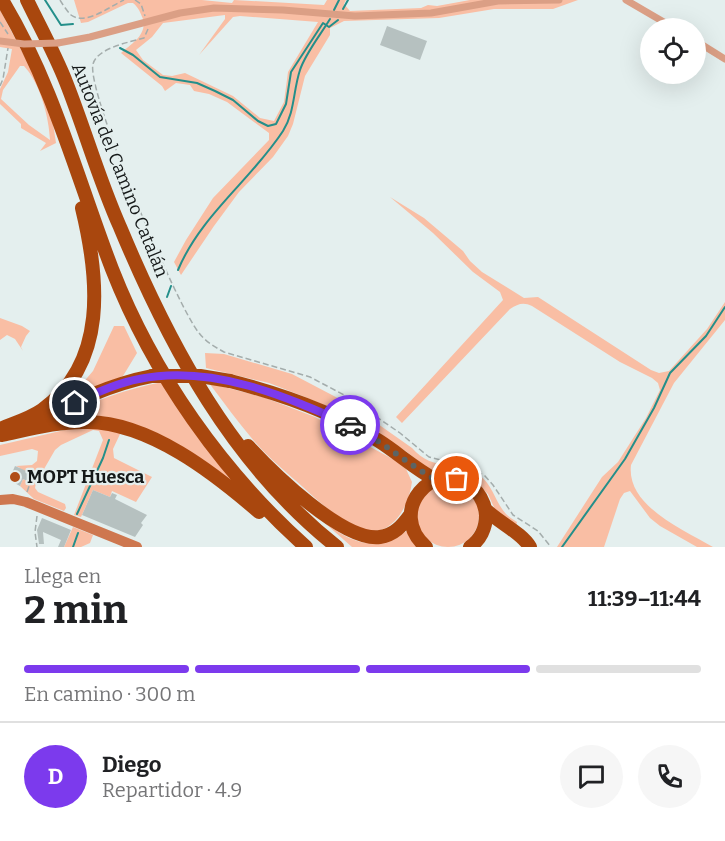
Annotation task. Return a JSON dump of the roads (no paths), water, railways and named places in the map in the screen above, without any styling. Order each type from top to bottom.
[{"type":"highway","points":[[0,430],[29,418],[43,409],[66,387],[84,358],[90,340],[95,301],[95,282],[87,229],[70,168],[42,88],[2,0]]},
{"type":"highway","name":"Autovía del Camino Catalán","points":[[2,0],[17,24],[54,106],[113,271],[136,321],[175,392],[205,436],[242,482],[306,547]]},
{"type":"highway","name":"Autovía del Camino Catalán","points":[[27,0],[66,80],[119,226],[187,369],[217,416],[277,493],[337,547]]},
{"type":"highway","points":[[187,369],[225,420],[257,455],[304,498],[342,527],[362,535],[380,537],[399,528],[410,515]]},
{"type":"highway","points":[[0,435],[30,425],[95,393],[125,382],[152,376],[200,376],[230,381],[280,395],[353,426],[436,480]]},
{"type":"highway","points":[[0,435],[54,424],[88,422],[112,425],[137,433],[184,456],[216,477],[300,547]]},
{"type":"highway","points":[[0,430],[30,425]]},
{"type":"highway","points":[[417,469],[421,490]]},
{"type":"highway","points":[[426,547],[412,530],[410,515],[415,497],[436,480],[446,478],[467,483],[482,499],[485,509],[485,526],[474,543]]},
{"type":"highway","points":[[485,509],[524,538],[530,547]]},
{"type":"highway","points":[[474,543],[512,531]]},
{"type":"street","points":[[0,41],[24,44],[58,43],[90,37],[180,13],[214,8],[283,10],[356,16],[431,13],[498,1],[552,2],[559,0]]},
{"type":"street","points":[[626,0],[657,18]]},
{"type":"street","points":[[706,47],[725,59]]},
{"type":"street","points":[[0,500],[13,499],[26,502],[137,547]]},
{"type":"waterway","points":[[45,0],[61,25],[73,24]]},
{"type":"waterway","points":[[334,10],[339,0]]},
{"type":"waterway","points":[[343,9],[348,0]]},
{"type":"waterway","points":[[178,270],[200,232],[283,131],[292,109],[302,64],[330,19]]},
{"type":"waterway","points":[[120,48],[133,55],[160,77],[197,83],[215,91],[233,100],[258,121],[268,126],[276,124],[286,104],[291,72],[323,23],[329,27],[338,20]]},
{"type":"waterway","points":[[167,297],[171,286]]},
{"type":"waterway","points":[[562,547],[625,459],[654,408],[670,373],[706,336],[725,307]]},
{"type":"waterway","points":[[77,514],[109,440]]},
{"type":"waterway","points":[[73,547],[78,533]]},
{"type":"place","name":"MOPT Huesca","points":[[15,477]]}]
